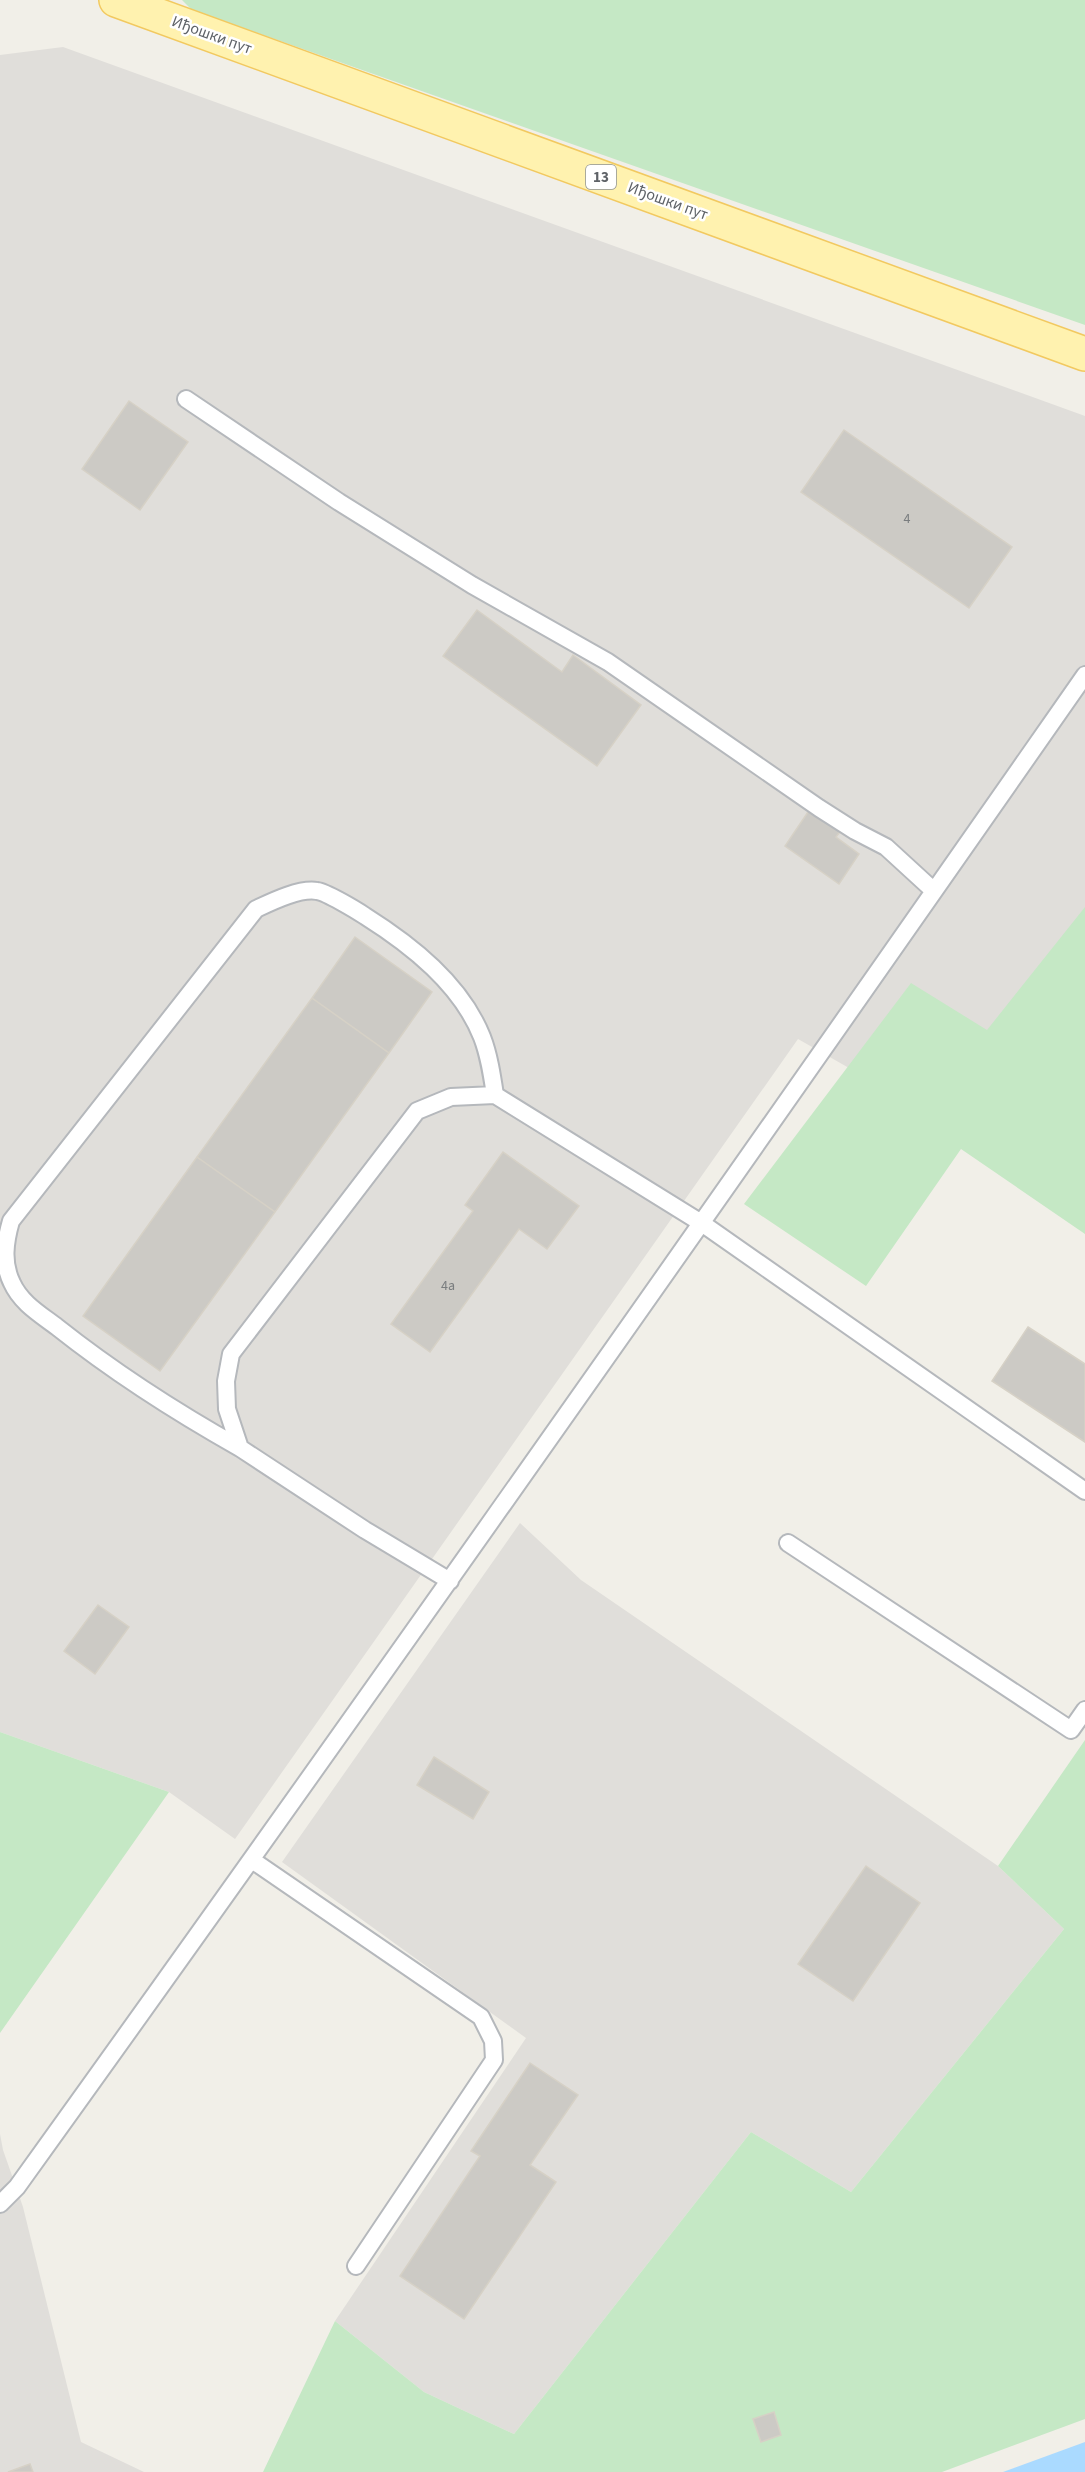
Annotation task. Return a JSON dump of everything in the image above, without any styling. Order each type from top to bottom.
[{"type":"main road","name":"Иђошки пут","points":[[116,0],[1085,354]]},
{"type":"lane","points":[[186,399],[339,502],[472,585],[608,662],[828,814],[886,847],[934,891]]},
{"type":"lane","points":[[0,2204],[17,2187],[450,1581],[703,1224],[1085,675]]},
{"type":"lane","points":[[450,1581],[365,1530],[240,1448],[135,1385],[85,1350],[20,1298],[11,1282],[6,1265],[5,1242],[11,1221],[256,909],[293,895],[317,891],[355,910],[391,933],[444,980],[467,1008],[481,1035],[491,1064],[495,1095]]},
{"type":"lane","points":[[240,1448],[227,1409],[226,1381],[231,1354],[417,1111],[451,1097],[495,1095],[703,1224],[1085,1491]]},
{"type":"lane","points":[[788,1543],[1071,1730],[1085,1710]]},
{"type":"lane","points":[[252,1860],[481,2017],[493,2041],[494,2060],[356,2266]]},
{"type":"shaded area","points":[[63,47],[1085,416],[1085,919],[944,1122],[798,1039],[235,1839],[169,1792],[0,1732],[0,55]]},
{"type":"shaded area","points":[[520,1523],[581,1580],[998,1866],[1064,1929],[851,2192],[751,2132],[514,2434],[424,2392],[335,2321],[526,2038],[282,1862]]},
{"type":"shaded area","points":[[0,2134],[3,2150],[23,2207],[81,2442],[144,2472],[0,2472]]},
{"type":"green space","points":[[182,0],[1085,0],[1085,325],[192,10]]},
{"type":"green space","points":[[1085,907],[1085,1234],[961,1149],[866,1286],[744,1204],[911,983],[987,1030]]},
{"type":"green space","points":[[0,1732],[169,1792],[0,2033]]},
{"type":"green space","points":[[1085,1740],[1085,2419],[942,2472],[263,2472],[335,2321],[424,2392],[514,2434],[751,2132],[851,2192],[1064,1929],[998,1866]]},
{"type":"water","points":[[1085,2442],[1085,2472],[1003,2472]]},
{"type":"building","points":[[129,401],[188,442],[140,510],[82,469]]},
{"type":"building","points":[[844,430],[1012,547],[969,608],[801,492]]},
{"type":"building","points":[[477,610],[562,672],[573,655],[641,705],[597,766],[443,656]]},
{"type":"building","points":[[812,806],[843,828],[836,837],[859,854],[839,884],[785,846]]},
{"type":"building","points":[[355,937],[432,992],[389,1053],[312,998]]},
{"type":"building","points":[[312,998],[389,1053],[275,1212],[197,1157]]},
{"type":"building","points":[[503,1152],[579,1206],[547,1249],[519,1229],[430,1352],[391,1324],[473,1211],[465,1205]]},
{"type":"building","points":[[197,1157],[275,1212],[160,1371],[83,1316]]},
{"type":"building","points":[[1028,1327],[1085,1364],[1085,1442],[992,1381]]},
{"type":"building","points":[[98,1605],[129,1627],[95,1674],[64,1651]]},
{"type":"building","points":[[434,1757],[489,1792],[473,1819],[417,1785]]},
{"type":"building","points":[[866,1866],[920,1903],[853,2001],[798,1964]]},
{"type":"building","points":[[530,2063],[578,2095],[530,2165],[556,2182],[464,2319],[400,2276],[480,2156],[471,2151]]},
{"type":"building","points":[[774,2412],[781,2435],[761,2442],[753,2419]]},
{"type":"building","points":[[30,2464],[33,2472],[8,2472]]}]
